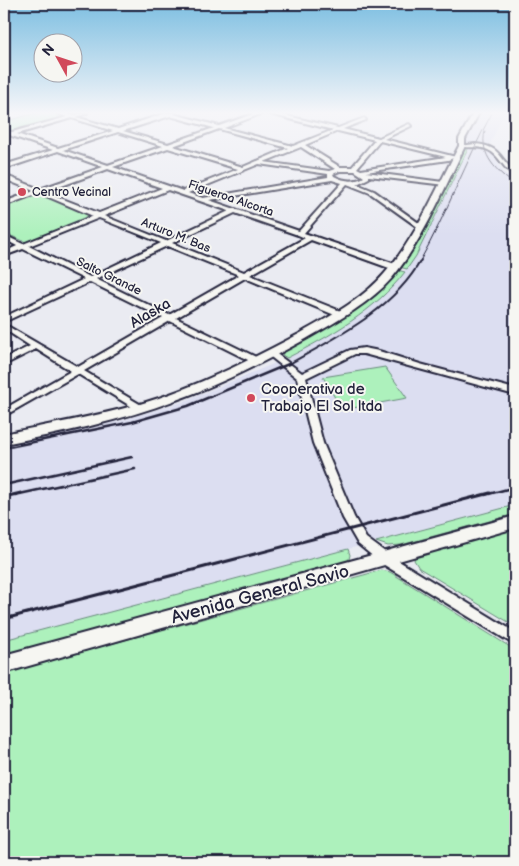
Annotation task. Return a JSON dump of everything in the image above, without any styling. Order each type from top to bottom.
[{"type":"main road","points":[[4,439],[140,408],[212,382],[272,354],[340,314],[374,290],[395,267],[421,227],[457,153]]},
{"type":"main road","name":"Avenida General Savio","points":[[4,664],[515,522]]},
{"type":"street","points":[[4,167],[48,153]]},
{"type":"street","name":"Figueroa Alcorta","points":[[68,153],[395,267]]},
{"type":"street","points":[[4,204],[149,153]]},
{"type":"street","points":[[193,153],[244,169]]},
{"type":"street","points":[[184,193],[281,153]]},
{"type":"street","points":[[314,153],[339,169],[354,169],[364,173],[443,184]]},
{"type":"street","points":[[354,169],[367,153]]},
{"type":"street","points":[[438,153],[454,157]]},
{"type":"street","points":[[495,153],[515,173]]},
{"type":"street","points":[[364,173],[454,157]]},
{"type":"street","points":[[260,163],[331,176],[348,182],[372,192],[421,227]]},
{"type":"street","points":[[202,200],[331,176],[339,169]]},
{"type":"street","points":[[300,234],[348,182],[367,178],[364,173]]},
{"type":"street","name":"Arturo M. Bas","points":[[4,177],[340,314]]},
{"type":"street","points":[[4,254],[167,188]]},
{"type":"street","points":[[4,320],[235,211]]},
{"type":"street","name":"Salto Grande","points":[[4,237],[258,361]]},
{"type":"street","name":"Alaska","points":[[4,413],[310,237]]},
{"type":"street","points":[[4,326],[140,408]]},
{"type":"street","points":[[4,362],[36,346]]},
{"type":"street","points":[[301,377],[353,352],[364,351],[515,392]]},
{"type":"street","points":[[272,354],[301,377],[318,443],[354,529],[367,546],[515,639]]},
{"type":"shaded area","points":[[465,153],[492,153],[503,172],[515,182],[515,505],[4,640],[4,446],[120,421],[182,402],[290,357],[351,321],[390,289],[416,256]]},
{"type":"green space","points":[[461,153],[466,153],[416,256],[407,269],[399,267]]},
{"type":"green space","points":[[40,194],[91,216],[26,242],[4,233],[4,206]]},
{"type":"green space","points":[[397,270],[405,272],[366,311],[303,350],[287,358],[282,355],[284,350],[324,328]]},
{"type":"green space","points":[[385,367],[407,398],[342,410],[323,377]]},
{"type":"green space","points":[[515,505],[515,514],[401,545],[388,546],[376,542]]},
{"type":"green space","points":[[515,529],[515,626],[419,568],[414,560],[415,557]]},
{"type":"green space","points":[[348,549],[350,555],[348,563],[4,656],[4,640]]},
{"type":"green space","points":[[382,570],[390,572],[515,650],[515,862],[4,862],[4,673]]},
{"type":"railway","points":[[420,261],[472,153]]},
{"type":"railway","points":[[487,153],[496,168],[515,185]]},
{"type":"railway","points":[[290,363],[362,321],[380,308],[409,278],[421,260]]},
{"type":"railway","points":[[4,448],[132,422],[188,406],[290,363]]},
{"type":"railway","points":[[4,485],[132,457]]},
{"type":"railway","points":[[15,495],[135,469]]},
{"type":"railway","points":[[485,495],[515,487]]},
{"type":"railway","points":[[4,497],[21,493]]},
{"type":"railway","points":[[4,619],[490,493]]},
{"type":"place","name":"Centro Vecinal","points":[[22,192]]},
{"type":"place","name":"Cooperativa de Trabajo El Sol ltda","points":[[251,398]]}]
